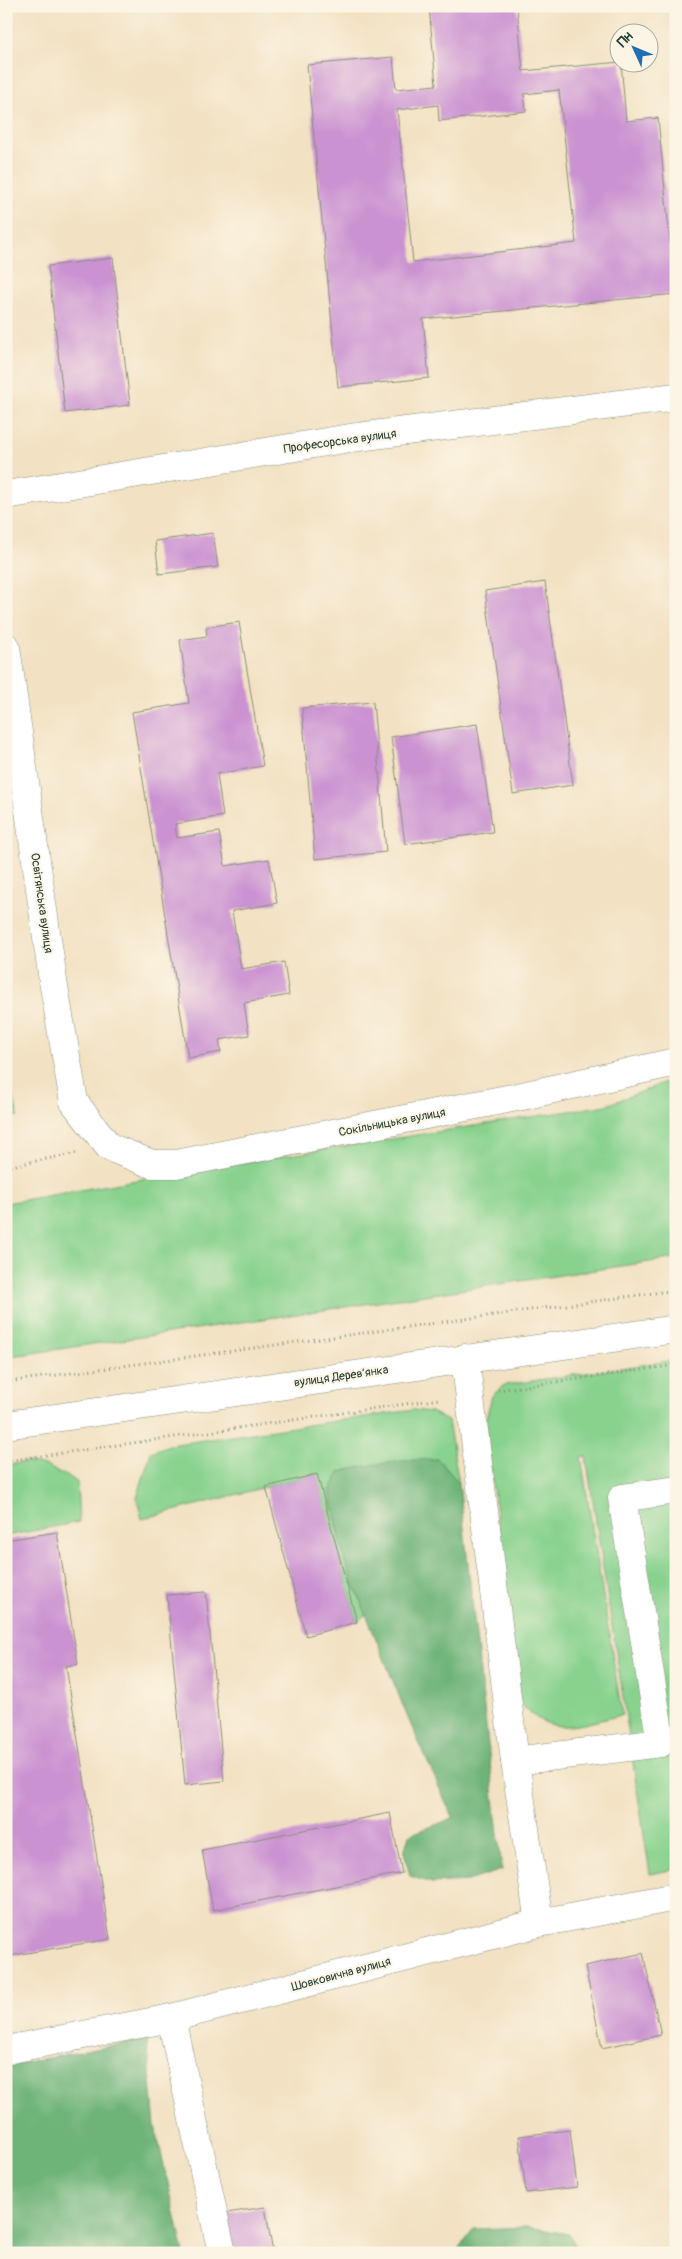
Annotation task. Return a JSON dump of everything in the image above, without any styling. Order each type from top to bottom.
[{"type":"street","name":"Професорська вулиця","points":[[6,494],[350,438],[676,397]]},
{"type":"street","name":"Освітянська вулиця","points":[[6,646],[53,981],[74,1102],[109,1147]]},
{"type":"street","name":"Сокільницька вулиця","points":[[109,1147],[152,1164],[176,1164],[522,1096],[676,1062]]},
{"type":"street","name":"вулиця Дерев’янка","points":[[6,1425],[676,1329]]},
{"type":"street","points":[[465,1358],[514,1761],[539,1923]]},
{"type":"street","points":[[514,1761],[661,1743],[622,1498],[676,1490]]},
{"type":"street","name":"Шовковична вулиця","points":[[6,2050],[171,2018],[539,1923],[676,1897]]},
{"type":"street","points":[[171,2018],[222,2253]]},
{"type":"path","points":[[6,1167],[109,1147]]},
{"type":"path","points":[[6,1382],[676,1290]]},
{"type":"path","points":[[6,1461],[676,1365]]},
{"type":"green space","points":[[6,1063],[18,1116],[6,1119]]},
{"type":"green space","points":[[676,1078],[676,1258],[6,1357],[6,1203],[182,1172],[607,1105]]},
{"type":"green space","points":[[676,1360],[676,1869],[650,1874],[586,1456],[581,1457],[622,1715],[579,1725],[554,1725],[531,1714],[519,1702],[485,1422],[492,1396],[504,1385]]},
{"type":"green space","points":[[413,1410],[431,1412],[448,1421],[459,1483],[405,1581],[357,1622],[316,1474],[142,1519],[137,1498],[151,1452],[169,1445]]},
{"type":"green space","points":[[438,1459],[459,1483],[502,1870],[468,1881],[432,1883],[410,1876],[404,1852],[409,1835],[453,1818],[410,1723],[345,1562],[330,1491],[340,1472],[389,1462]]},
{"type":"green space","points":[[26,1462],[46,1466],[77,1481],[79,1522],[6,1536],[6,1465]]},
{"type":"green space","points":[[147,2039],[155,2126],[184,2253],[6,2253],[6,2066]]},
{"type":"green space","points":[[528,2227],[569,2234],[580,2253],[456,2253],[474,2229]]},
{"type":"building","points":[[429,6],[517,6],[523,71],[610,63],[610,72],[622,72],[626,121],[658,118],[675,294],[423,319],[429,378],[338,387],[307,65],[393,57],[396,89],[436,85]],"holes":[[[559,90],[576,243],[413,262],[397,110],[438,105],[439,121],[526,111],[524,94]]]},
{"type":"building","points":[[113,258],[130,405],[65,413],[48,266]]},
{"type":"building","points":[[213,533],[218,567],[159,574],[155,541]]},
{"type":"building","points":[[545,582],[573,785],[513,794],[485,591]]},
{"type":"building","points":[[239,622],[263,766],[217,774],[223,816],[175,824],[177,838],[219,832],[225,866],[269,859],[277,903],[232,911],[241,969],[284,962],[289,995],[244,1003],[249,1035],[219,1040],[221,1052],[188,1058],[132,712],[189,703],[180,640],[207,636],[206,627]]},
{"type":"building","points":[[373,702],[386,852],[315,859],[302,708]]},
{"type":"building","points":[[477,724],[493,832],[405,844],[391,737]]},
{"type":"building","points":[[317,1474],[357,1622],[306,1636],[266,1487]]},
{"type":"building","points":[[57,1532],[78,1664],[66,1666],[110,1939],[9,1956],[6,1940],[6,1540]]},
{"type":"building","points":[[206,1592],[224,1781],[185,1785],[167,1595]]},
{"type":"building","points":[[390,1813],[402,1873],[213,1910],[202,1850]]},
{"type":"building","points":[[643,1953],[661,2035],[602,2048],[585,1966]]},
{"type":"building","points":[[570,2130],[577,2187],[526,2193],[519,2136]]},
{"type":"building","points":[[265,2207],[273,2253],[233,2253],[227,2213]]}]
